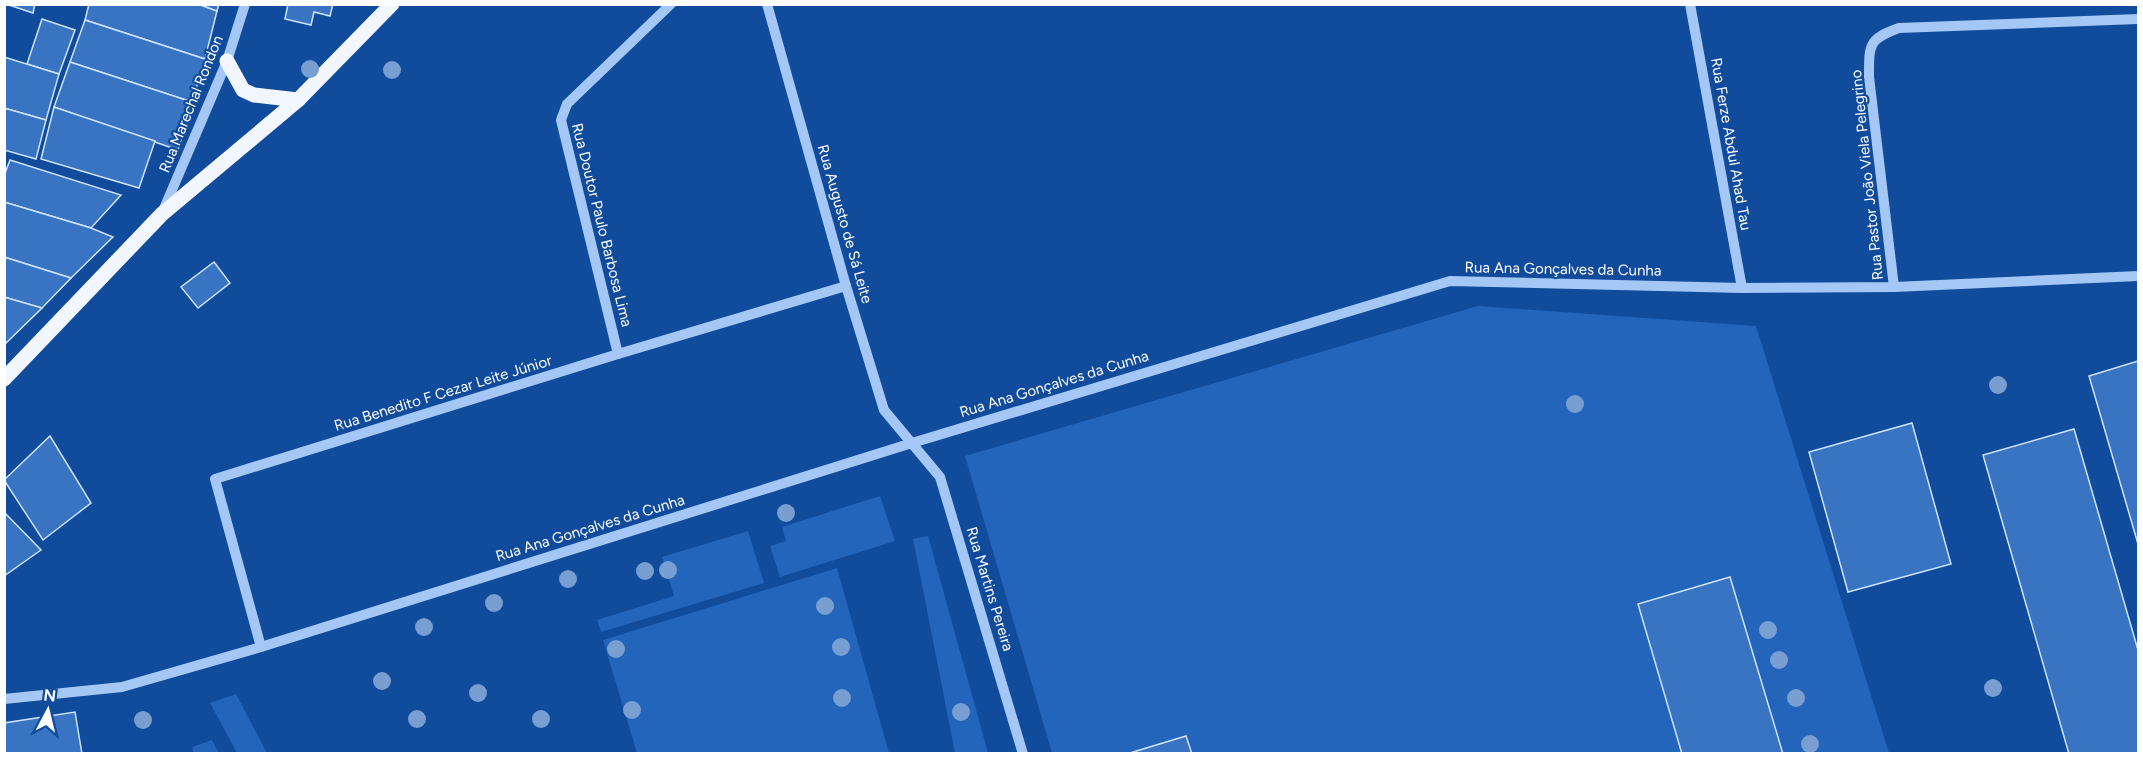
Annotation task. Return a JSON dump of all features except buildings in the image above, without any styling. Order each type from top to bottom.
[{"type":"main road","points":[[4,379],[162,214],[298,100],[392,4]]},
{"type":"main road","points":[[227,61],[243,90],[254,95],[298,100]]},
{"type":"street","name":"Rua Marechal Rondon","points":[[162,214],[227,61],[245,4]]},
{"type":"street","name":"Rua Doutor Paulo Barbosa Lima","points":[[618,354],[561,120],[567,104],[672,4]]},
{"type":"street","name":"Rua Augusto de Sá Leite","points":[[767,4],[846,286],[884,410],[912,443]]},
{"type":"street","name":"Rua Ferze Abdul Ahad Tau","points":[[1690,4],[1742,288]]},
{"type":"street","name":"Rua Pastor João Viela Pelegrino","points":[[1894,287],[1869,76],[1869,56],[1872,44],[1879,35],[1899,28],[2139,19]]},
{"type":"street","name":"Rua Ana Gonçalves da Cunha","points":[[4,699],[122,687],[261,647],[912,443],[1450,282],[1742,288],[1894,287],[2139,276]]},
{"type":"street","name":"Rua Benedito F Cezar Leite Júnior","points":[[261,647],[215,479],[846,286]]},
{"type":"street","name":"Rua Martins Pereira","points":[[912,443],[940,477],[1023,753]]},
{"type":"shaded area","points":[[1478,306],[1756,326],[1889,753],[1052,753],[965,456]]},
{"type":"shaded area","points":[[880,496],[895,541],[780,577],[770,546],[786,541],[782,527]]},
{"type":"shaded area","points":[[748,531],[764,583],[601,632],[597,620],[674,596],[662,557]]},
{"type":"shaded area","points":[[928,536],[988,753],[955,753],[913,539]]},
{"type":"shaded area","points":[[837,568],[889,753],[637,753],[603,640]]},
{"type":"shaded area","points":[[236,694],[267,753],[237,753],[210,703]]},
{"type":"shaded area","points":[[212,740],[219,753],[194,753],[192,747]]}]
